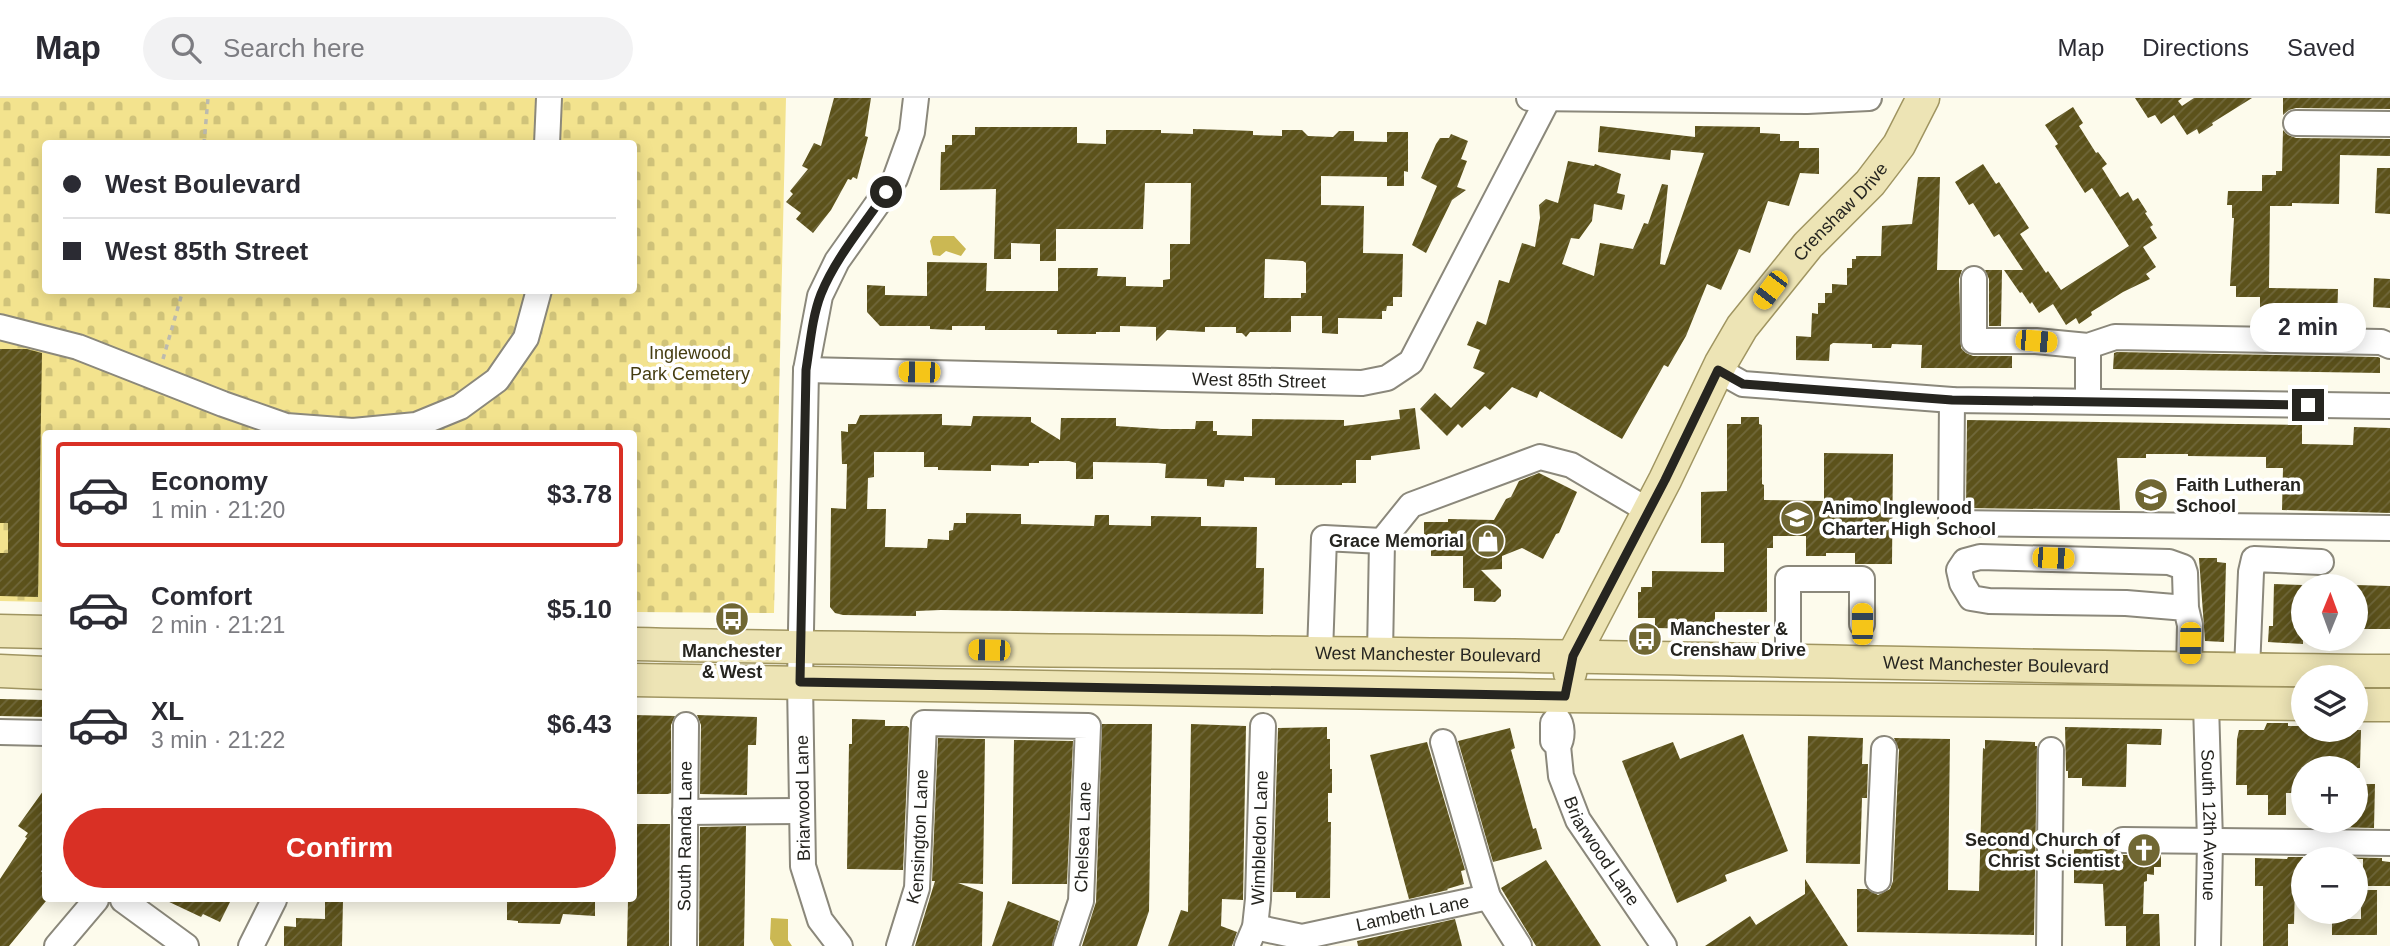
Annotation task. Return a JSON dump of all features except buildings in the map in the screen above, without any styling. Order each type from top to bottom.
[{"type":"main road","name":"Crenshaw Drive","points":[[1561,707],[1573,656],[1742,327],[1808,246],[1878,174],[1899,145],[1923,98]]},
{"type":"main road","points":[[0,631],[42,632]]},
{"type":"main road","name":"West Manchester Boulevard","points":[[637,644],[1380,653],[2189,670],[2390,671]]},
{"type":"main road","points":[[0,671],[42,673]]},
{"type":"main road","name":"West Manchester Boulevard","points":[[637,680],[800,682],[1561,707],[2291,704]]},
{"type":"main road","points":[[2368,705],[2390,705]]},
{"type":"street","points":[[547,140],[549,98]]},
{"type":"street","name":"Briarwood Lane","points":[[840,946],[820,920],[803,866],[800,682],[806,370],[820,296],[837,261],[895,179],[912,132],[916,98]]},
{"type":"street","points":[[1539,99],[1869,98]]},
{"type":"street","name":"West 85th Street","points":[[806,370],[1362,383],[1387,378],[1410,362],[1539,99]]},
{"type":"street","points":[[2296,123],[2390,124]]},
{"type":"street","points":[[1975,279],[1975,341],[2036,341],[2088,346],[2115,337],[2381,342],[2390,346]]},
{"type":"street","points":[[364,430],[416,425],[460,407],[497,380],[526,338],[538,294]]},
{"type":"street","points":[[0,327],[78,347],[286,426],[340,430]]},
{"type":"street","points":[[2088,346],[2088,401]]},
{"type":"street","points":[[1718,370],[1743,384],[1952,400],[2390,406]]},
{"type":"street","points":[[1952,400],[1951,523],[2390,528]]},
{"type":"street","points":[[1380,653],[1382,541],[1412,505],[1540,457],[1570,466],[1649,510]]},
{"type":"street","points":[[1320,653],[1324,538],[1382,541]]},
{"type":"street","points":[[2186,608],[2126,603],[1989,601],[1971,598],[1962,583],[1959,570],[1965,561],[1980,557],[2169,562],[2183,567],[2190,625],[2189,670]]},
{"type":"street","points":[[2247,670],[2251,572],[2255,559],[2321,562]]},
{"type":"street","points":[[1788,662],[1788,579],[1862,579],[1862,624]]},
{"type":"street","name":"South 12th Avenue","points":[[2206,704],[2210,841],[2208,946]]},
{"type":"street","name":"Briarwood Lane","points":[[1561,707],[1562,741],[1558,746],[1561,776],[1578,820],[1664,946]]},
{"type":"street","name":"Kensington Lane","points":[[899,946],[917,888],[923,723],[1088,726]]},
{"type":"street","name":"South Randa Lane","points":[[684,946],[686,725]]},
{"type":"street","name":"Chelsea Lane","points":[[1066,946],[1081,901],[1088,726]]},
{"type":"street","name":"Wimbledon Lane","points":[[1251,936],[1258,899],[1262,726]]},
{"type":"street","points":[[0,732],[42,733]]},
{"type":"street","points":[[1443,742],[1488,897],[1519,946]]},
{"type":"street","points":[[1878,880],[1884,749]]},
{"type":"street","points":[[2049,946],[2051,750]]},
{"type":"street","points":[[685,812],[802,811]]},
{"type":"street","points":[[2123,840],[2390,843]]},
{"type":"street","name":"Lambeth Lane","points":[[1251,936],[1302,937],[1488,897]]},
{"type":"street","points":[[57,946],[94,902]]},
{"type":"street","points":[[125,902],[186,946]]},
{"type":"street","points":[[251,946],[273,902]]},
{"type":"path","points":[[204,140],[208,98]]},
{"type":"path","points":[[158,378],[182,294]]},
{"type":"green space","name":"Inglewood Park Cemetery","points":[[0,98],[786,98],[774,613],[637,612],[637,430],[42,430],[42,602],[0,601]]},
{"type":"shaded area","points":[[933,236],[954,236],[966,249],[961,256],[946,251],[940,256],[933,255],[930,241]]},
{"type":"shaded area","points":[[771,918],[788,919],[788,940],[792,946],[774,946],[770,939]]},
{"type":"place","name":"Faith Lutheran School","points":[[2151,495]]},
{"type":"place","name":"Animo Inglewood Charter High School","points":[[1797,518]]},
{"type":"place","name":"Grace Memorial","points":[[1488,541]]},
{"type":"place","name":"Manchester & West","points":[[732,619]]},
{"type":"place","name":"Manchester & Crenshaw Drive","points":[[1645,639]]},
{"type":"place","name":"Second Church of Christ Scientist","points":[[2144,850]]},
{"type":"route","points":[[886,192],[837,261],[820,296],[810,344],[806,370],[800,682],[1565,696],[1573,656],[1665,480],[1718,370],[1743,384],[1952,400],[2308,405]]}]
